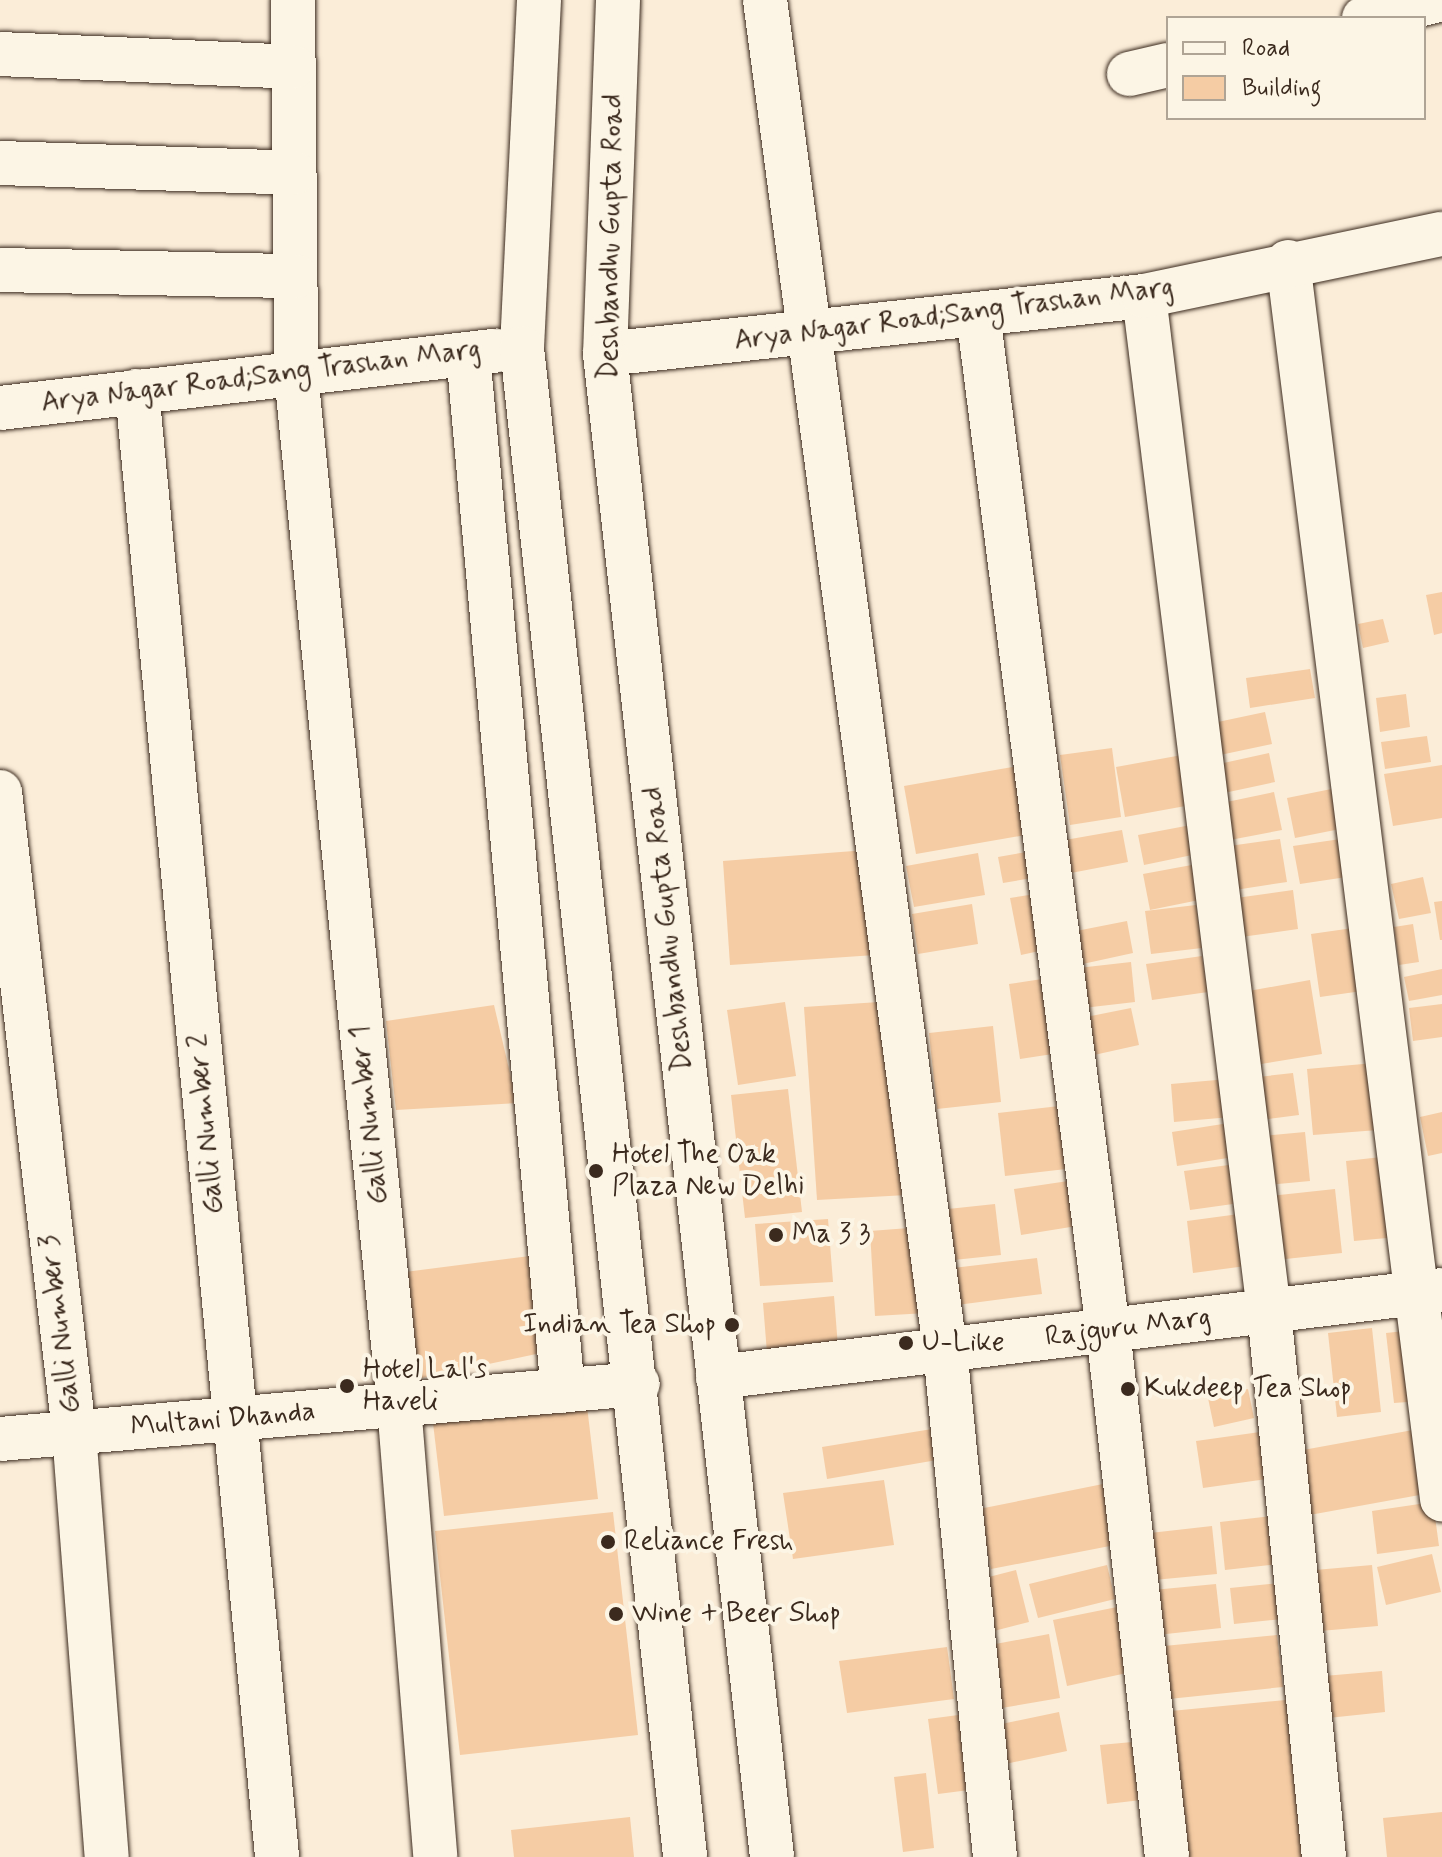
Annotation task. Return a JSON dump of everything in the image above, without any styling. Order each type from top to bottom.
[{"type":"street","name":"Galli Number 1","points":[[293,0],[296,374],[399,1405],[435,1857]]},
{"type":"street","points":[[539,0],[522,348],[638,1384],[685,1857]]},
{"type":"street","name":"Deshbandhu Gupta Road","points":[[618,0],[605,354],[772,1857]]},
{"type":"street","points":[[765,0],[804,337],[945,1349],[995,1857]]},
{"type":"street","points":[[1372,16],[1439,0]]},
{"type":"street","points":[[0,54],[293,67]]},
{"type":"street","points":[[0,163],[294,173]]},
{"type":"street","name":"Arya Nagar Road;Sang Trashan Marg","points":[[605,354],[804,337],[1144,296],[1288,262],[1439,246]]},
{"type":"street","points":[[1288,262],[1431,1291],[1442,1499]]},
{"type":"street","points":[[0,270],[295,276]]},
{"type":"street","points":[[1144,296],[1269,1311],[1324,1857]]},
{"type":"street","points":[[978,314],[1108,1330],[1167,1857]]},
{"type":"street","name":"Arya Nagar Road;Sang Trashan Marg","points":[[0,408],[522,348]]},
{"type":"street","points":[[468,354],[563,1391]]},
{"type":"street","name":"Galli Number 2","points":[[137,391],[277,1857]]},
{"type":"street","name":"Galli Number 3","points":[[0,792],[74,1432],[107,1857]]},
{"type":"street","name":"Rajguru Marg","points":[[718,1377],[1431,1291]]},
{"type":"street","name":"Multani Dhanda","points":[[0,1439],[638,1384]]},
{"type":"building","points":[[1442,592],[1442,633],[1434,635],[1426,595]]},
{"type":"building","points":[[1383,619],[1389,642],[1363,648],[1358,624]]},
{"type":"building","points":[[1310,669],[1315,698],[1250,708],[1246,678]]},
{"type":"building","points":[[1406,694],[1410,727],[1380,732],[1376,698]]},
{"type":"building","points":[[1265,712],[1272,744],[1220,755],[1213,723]]},
{"type":"building","points":[[1427,736],[1431,762],[1385,769],[1381,742]]},
{"type":"building","points":[[1112,748],[1121,817],[1070,825],[1060,755]]},
{"type":"building","points":[[1269,753],[1275,782],[1224,793],[1219,764]]},
{"type":"building","points":[[1182,755],[1191,805],[1125,817],[1116,767]]},
{"type":"building","points":[[1024,765],[1037,833],[916,854],[904,786]]},
{"type":"building","points":[[1442,765],[1442,818],[1393,826],[1384,774]]},
{"type":"building","points":[[1346,786],[1355,826],[1295,838],[1287,798]]},
{"type":"building","points":[[1274,792],[1282,830],[1230,840],[1222,803]]},
{"type":"building","points":[[1191,825],[1197,854],[1144,865],[1138,835]]},
{"type":"building","points":[[1122,830],[1128,862],[1071,873],[1065,840]]},
{"type":"building","points":[[1354,837],[1360,875],[1300,884],[1293,846]]},
{"type":"building","points":[[1280,839],[1287,882],[1235,890],[1229,846]]},
{"type":"building","points":[[867,850],[875,955],[730,965],[723,861]]},
{"type":"building","points":[[1038,850],[1043,876],[1003,883],[998,857]]},
{"type":"building","points":[[978,853],[985,895],[914,907],[906,866]]},
{"type":"building","points":[[1197,864],[1204,899],[1150,910],[1143,874]]},
{"type":"building","points":[[1423,877],[1431,913],[1399,919],[1391,884]]},
{"type":"building","points":[[1293,890],[1298,929],[1241,937],[1236,898]]},
{"type":"building","points":[[1042,893],[1053,948],[1021,955],[1010,898]]},
{"type":"building","points":[[1442,901],[1442,940],[1440,940],[1434,902]]},
{"type":"building","points":[[972,904],[978,944],[918,954],[912,914]]},
{"type":"building","points":[[1196,905],[1202,948],[1151,954],[1145,911]]},
{"type":"building","points":[[1127,921],[1133,953],[1078,965],[1071,932]]},
{"type":"building","points":[[1413,924],[1419,962],[1399,965],[1394,927]]},
{"type":"building","points":[[1367,926],[1376,989],[1320,997],[1311,934]]},
{"type":"building","points":[[1202,956],[1208,992],[1152,1000],[1146,964]]},
{"type":"building","points":[[1131,962],[1135,1002],[1083,1008],[1078,968]]},
{"type":"building","points":[[1442,969],[1442,995],[1409,1001],[1404,977]]},
{"type":"building","points":[[1055,977],[1066,1052],[1020,1059],[1009,984]]},
{"type":"building","points":[[1310,980],[1322,1054],[1255,1065],[1243,992]]},
{"type":"building","points":[[894,1001],[907,1195],[817,1200],[804,1007]]},
{"type":"building","points":[[785,1002],[796,1076],[738,1085],[727,1010]]},
{"type":"building","points":[[1442,1004],[1442,1037],[1413,1041],[1409,1008]]},
{"type":"building","points":[[494,1005],[517,1103],[396,1110],[386,1021]]},
{"type":"building","points":[[1131,1008],[1139,1045],[1094,1055],[1086,1017]]},
{"type":"building","points":[[993,1026],[1001,1102],[937,1109],[929,1033]]},
{"type":"building","points":[[1386,1062],[1391,1129],[1313,1135],[1307,1069]]},
{"type":"building","points":[[1293,1073],[1299,1115],[1254,1121],[1249,1078]]},
{"type":"building","points":[[1228,1079],[1231,1117],[1174,1122],[1171,1084]]},
{"type":"building","points":[[788,1089],[802,1212],[745,1218],[731,1095]]},
{"type":"building","points":[[1068,1105],[1075,1168],[1005,1176],[998,1113]]},
{"type":"building","points":[[1442,1112],[1442,1153],[1428,1156],[1420,1117]]},
{"type":"building","points":[[1229,1123],[1234,1157],[1177,1166],[1172,1132]]},
{"type":"building","points":[[1305,1132],[1310,1181],[1267,1185],[1263,1136]]},
{"type":"building","points":[[1390,1156],[1398,1237],[1354,1241],[1346,1161]]},
{"type":"building","points":[[1236,1164],[1240,1203],[1190,1210],[1184,1171]]},
{"type":"building","points":[[1075,1180],[1083,1225],[1021,1235],[1014,1189]]},
{"type":"building","points":[[1335,1189],[1342,1253],[1276,1260],[1269,1196]]},
{"type":"building","points":[[995,1204],[1001,1255],[954,1260],[948,1209]]},
{"type":"building","points":[[1239,1214],[1246,1266],[1193,1273],[1187,1221]]},
{"type":"building","points":[[828,1219],[833,1282],[760,1286],[755,1224]]},
{"type":"building","points":[[922,1227],[927,1313],[875,1316],[870,1231]]},
{"type":"building","points":[[530,1256],[541,1353],[417,1379],[405,1272]]},
{"type":"building","points":[[1037,1258],[1042,1294],[957,1305],[953,1268]]},
{"type":"building","points":[[834,1296],[838,1347],[767,1353],[763,1303]]},
{"type":"building","points":[[1372,1328],[1381,1412],[1337,1417],[1328,1333]]},
{"type":"building","points":[[1414,1330],[1421,1401],[1394,1403],[1386,1333]]},
{"type":"building","points":[[1248,1389],[1254,1418],[1214,1427],[1208,1398]]},
{"type":"building","points":[[587,1406],[598,1499],[444,1516],[433,1423]]},
{"type":"building","points":[[932,1429],[937,1460],[827,1479],[822,1447]]},
{"type":"building","points":[[1413,1430],[1425,1494],[1304,1516],[1292,1452]]},
{"type":"building","points":[[1260,1432],[1267,1479],[1203,1488],[1196,1441]]},
{"type":"building","points":[[884,1480],[894,1545],[793,1559],[783,1493]]},
{"type":"building","points":[[1103,1484],[1115,1545],[991,1569],[979,1509]]},
{"type":"building","points":[[1433,1502],[1439,1546],[1377,1554],[1372,1511]]},
{"type":"building","points":[[613,1512],[638,1735],[460,1755],[435,1531]]},
{"type":"building","points":[[1273,1516],[1278,1564],[1225,1570],[1220,1522]]},
{"type":"building","points":[[1212,1526],[1217,1574],[1154,1580],[1150,1533]]},
{"type":"building","points":[[1432,1554],[1441,1592],[1386,1605],[1377,1567]]},
{"type":"building","points":[[1107,1565],[1115,1599],[1038,1618],[1029,1584]]},
{"type":"building","points":[[1372,1565],[1378,1626],[1320,1631],[1315,1570]]},
{"type":"building","points":[[1016,1570],[1029,1622],[994,1631],[981,1579]]},
{"type":"building","points":[[1280,1583],[1283,1619],[1234,1624],[1230,1588]]},
{"type":"building","points":[[1216,1584],[1221,1628],[1157,1635],[1153,1590]]},
{"type":"building","points":[[1122,1606],[1136,1671],[1067,1686],[1053,1620]]},
{"type":"building","points":[[1049,1634],[1060,1698],[1002,1708],[990,1645]]},
{"type":"building","points":[[1277,1635],[1283,1687],[1169,1699],[1164,1646]]},
{"type":"building","points":[[947,1647],[954,1699],[847,1713],[839,1661]]},
{"type":"building","points":[[1382,1671],[1385,1712],[1328,1718],[1324,1676]]},
{"type":"building","points":[[1296,1699],[1312,1857],[1186,1857],[1171,1711]]},
{"type":"building","points":[[1059,1712],[1067,1751],[1005,1764],[997,1725]]},
{"type":"building","points":[[966,1714],[977,1789],[938,1794],[928,1719]]},
{"type":"building","points":[[1143,1741],[1150,1799],[1107,1804],[1100,1745]]},
{"type":"building","points":[[926,1773],[934,1848],[903,1852],[894,1777]]},
{"type":"building","points":[[1442,1812],[1442,1857],[1387,1857],[1383,1818]]},
{"type":"building","points":[[630,1817],[634,1857],[514,1857],[511,1830]]},
{"type":"place","name":"Hotel The Oak Plaza New Delhi","points":[[596,1171]]},
{"type":"place","name":"Ma 3 3","points":[[776,1235]]},
{"type":"place","name":"Indian Tea Shop","points":[[732,1325]]},
{"type":"place","name":"U-Like","points":[[906,1343]]},
{"type":"place","name":"Hotel Lal's Haveli","points":[[347,1386]]},
{"type":"place","name":"Kukdeep Tea Shop","points":[[1128,1389]]},
{"type":"place","name":"Reliance Fresh","points":[[608,1542]]},
{"type":"place","name":"Wine + Beer Shop","points":[[616,1614]]}]
